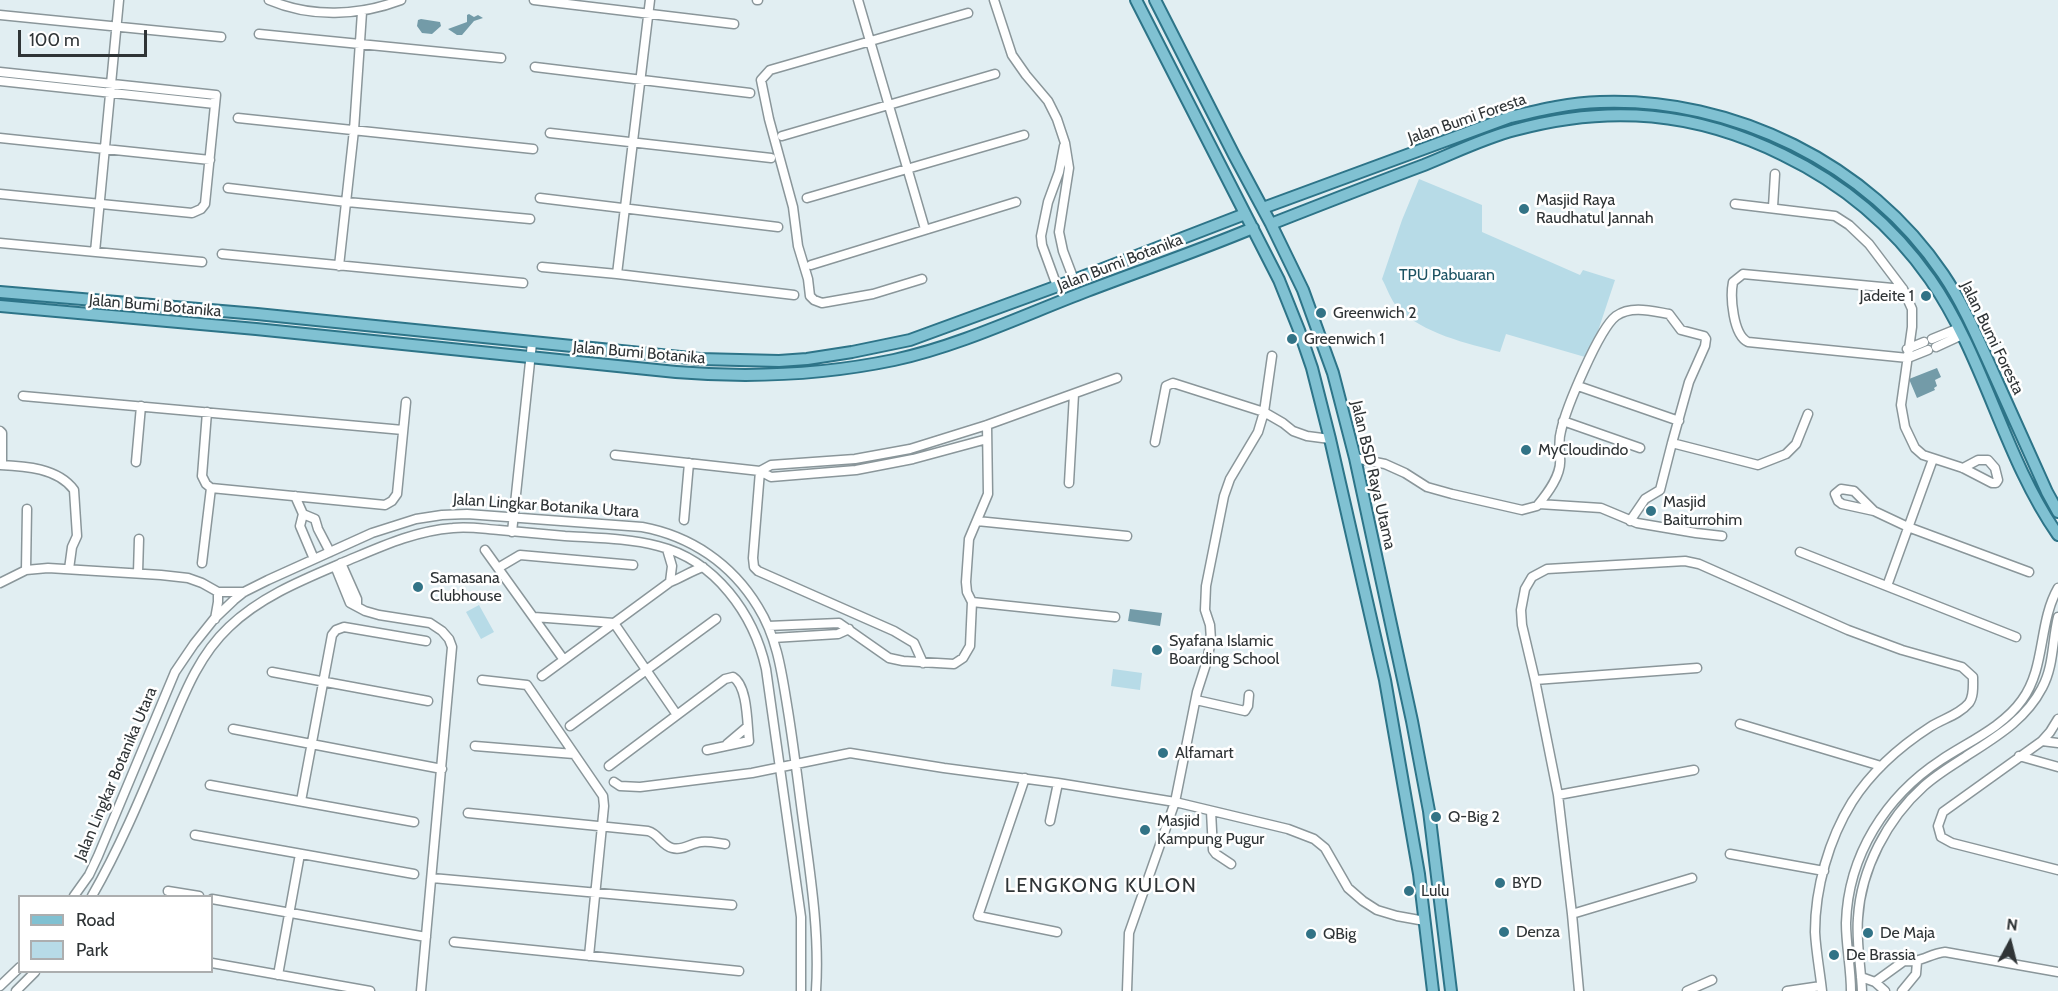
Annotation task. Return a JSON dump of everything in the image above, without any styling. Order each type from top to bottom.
[{"type":"main road","name":"Jalan BSD Raya Utama","points":[[1136,0],[1279,280],[1312,368],[1385,680],[1418,865],[1433,991]]},
{"type":"main road","name":"Jalan BSD Raya Utama","points":[[1155,0],[1263,208],[1302,290],[1320,335],[1343,409],[1404,674],[1429,811],[1451,991]]},
{"type":"main road","name":"Jalan Bumi Foresta","points":[[1263,208],[1510,117],[1547,108],[1602,102],[1649,103],[1722,116],[1825,161],[1849,177],[1886,208],[1930,256],[1945,277],[1972,326],[2058,512]]},
{"type":"main road","name":"Jalan Bumi Foresta","points":[[1271,224],[1514,130],[1576,118],[1611,115],[1682,119],[1724,129],[1809,167],[1845,190],[1878,218],[1907,250],[1930,280],[1961,332],[2031,492],[2058,535]]},
{"type":"main road","points":[[1467,133],[1473,146]]},
{"type":"main road","name":"Jalan Bumi Botanika","points":[[0,292],[257,314],[700,359],[755,361],[807,359],[890,344],[958,324],[1245,214]]},
{"type":"main road","name":"Jalan Bumi Botanika","points":[[0,306],[733,376],[826,371],[926,351],[1253,228]]},
{"type":"main road","points":[[256,329],[257,314]]},
{"type":"main road","points":[[1961,332],[1972,326]]},
{"type":"main road","points":[[890,344],[894,359]]},
{"type":"main road","points":[[1385,680],[1404,674]]},
{"type":"street","points":[[95,252],[119,0]]},
{"type":"street","points":[[269,0],[293,8],[330,13],[362,12],[401,0]]},
{"type":"street","points":[[534,0],[734,24]]},
{"type":"street","points":[[617,274],[650,0]]},
{"type":"street","points":[[858,0],[925,229]]},
{"type":"street","points":[[994,0],[1012,55],[1048,101],[1065,143],[1069,168],[1059,219],[1059,232],[1063,251],[1074,280]]},
{"type":"street","points":[[339,266],[354,130],[362,12]]},
{"type":"street","points":[[922,279],[873,294],[822,303],[810,296],[808,279],[798,246],[793,207],[761,85],[764,76],[770,70],[968,13]]},
{"type":"street","points":[[0,15],[221,38]]},
{"type":"street","points":[[259,34],[501,58]]},
{"type":"street","points":[[535,67],[750,93]]},
{"type":"street","points":[[0,72],[111,88],[216,99],[205,204],[197,212],[0,194]]},
{"type":"street","points":[[782,136],[995,74]]},
{"type":"street","points":[[0,81],[111,88]]},
{"type":"street","points":[[238,118],[533,149]]},
{"type":"street","points":[[550,133],[771,158]]},
{"type":"street","points":[[807,198],[1024,135]]},
{"type":"street","points":[[0,138],[210,160]]},
{"type":"street","points":[[1058,286],[1042,245],[1041,236],[1065,143]]},
{"type":"street","points":[[1773,207],[1775,174]]},
{"type":"street","points":[[228,188],[530,219]]},
{"type":"street","points":[[540,198],[778,227]]},
{"type":"street","points":[[811,265],[1016,202]]},
{"type":"street","points":[[1735,204],[1834,216],[1842,220],[1869,244],[1903,289],[1912,309],[1901,405],[1903,418],[1915,448],[1923,455],[1963,468]]},
{"type":"street","points":[[0,243],[202,262]]},
{"type":"street","points":[[222,254],[523,283]]},
{"type":"street","points":[[542,267],[794,296]]},
{"type":"street","points":[[1903,289],[1743,274],[1733,282],[1731,290],[1736,328],[1740,337],[1748,342],[1908,358],[1930,344]]},
{"type":"street","points":[[1355,458],[1385,464],[1427,487],[1522,510],[1533,508],[1539,504],[1553,483],[1560,466],[1558,446],[1563,421],[1601,332],[1616,316],[1635,309],[1669,314],[1681,330],[1704,336],[1705,346],[1689,382],[1660,490],[1645,499],[1630,521]]},
{"type":"street","points":[[1893,356],[1909,348],[1930,344],[1961,332]]},
{"type":"street","points":[[512,532],[532,343]]},
{"type":"street","points":[[1127,991],[1128,933],[1175,802],[1211,639],[1204,601],[1224,496],[1230,479],[1258,432],[1264,412],[1272,356]]},
{"type":"street","points":[[760,471],[771,465],[855,459],[910,449],[987,425],[1117,378]]},
{"type":"street","points":[[1155,442],[1166,386],[1173,383],[1264,412],[1293,431],[1307,436],[1330,439]]},
{"type":"street","points":[[1578,386],[1679,421]]},
{"type":"street","points":[[1069,483],[1074,394]]},
{"type":"street","points":[[23,396],[403,430]]},
{"type":"street","points":[[207,412],[202,476],[211,488],[385,505],[397,494],[405,402]]},
{"type":"street","points":[[136,462],[141,406]]},
{"type":"street","points":[[1672,443],[1758,465],[1786,454],[1796,444],[1808,414]]},
{"type":"street","points":[[1563,421],[1640,448]]},
{"type":"street","points":[[768,626],[839,623],[889,658],[923,663],[954,664],[963,658],[970,646],[972,602],[967,592],[966,582],[969,539],[988,495],[987,425]]},
{"type":"street","points":[[0,431],[2,433],[1,465],[26,466],[39,470],[64,479],[74,490],[76,536],[69,569]]},
{"type":"street","points":[[615,456],[760,471],[771,477],[856,470],[913,459],[987,438]]},
{"type":"street","points":[[1887,586],[1933,459]]},
{"type":"street","points":[[684,520],[689,464]]},
{"type":"street","points":[[760,471],[754,567],[758,571],[894,631],[914,643],[923,663]]},
{"type":"street","points":[[202,563],[211,488]]},
{"type":"street","points":[[295,496],[303,514],[300,526],[314,559]]},
{"type":"street","points":[[1539,504],[1601,508],[1630,521],[1671,530],[1722,536]]},
{"type":"street","points":[[26,570],[27,509]]},
{"type":"street","points":[[1874,511],[1908,527],[2028,572]]},
{"type":"street","points":[[303,514],[315,519],[330,552]]},
{"type":"street","name":"Jalan Lingkar Botanika Utara","points":[[75,895],[89,875],[110,830],[175,672],[214,619],[244,592],[372,533],[416,519],[442,515],[514,517],[642,527],[660,530],[701,547],[732,573],[751,596],[773,638],[781,664],[816,921],[816,991]]},
{"type":"street","points":[[977,521],[1128,536]]},
{"type":"street","name":"Jalan Lingkar Botanika Utara","points":[[93,895],[123,836],[192,676],[208,650],[253,606],[295,584],[401,538],[455,527],[631,541],[667,549],[703,567],[744,611],[759,642],[766,669],[801,917],[801,991]]},
{"type":"street","points":[[138,573],[139,539]]},
{"type":"street","points":[[485,549],[564,660]]},
{"type":"street","points":[[667,549],[672,566],[670,582]]},
{"type":"street","points":[[1800,552],[2016,637]]},
{"type":"street","points":[[498,568],[520,555],[633,565]]},
{"type":"street","points":[[1579,991],[1558,795],[1522,625],[1521,610],[1525,589],[1532,577],[1547,569],[1685,561],[1699,564],[1902,651],[1962,667],[1972,677],[1974,689],[1970,702],[1903,746],[1881,766],[1852,802],[1834,838],[1817,904],[1815,932],[1821,989],[1787,991]]},
{"type":"street","points":[[338,565],[357,600],[357,606],[380,615],[430,623],[449,639],[452,657],[421,991]]},
{"type":"street","points":[[542,676],[670,582],[703,567]]},
{"type":"street","points":[[0,583],[26,570],[69,569],[188,578],[218,592],[244,592]]},
{"type":"street","points":[[1851,991],[1846,924],[1852,881],[1874,826],[1893,800],[1916,778],[1991,728],[2016,708],[2036,671],[2049,612],[2058,588]]},
{"type":"street","points":[[214,619],[218,592]]},
{"type":"street","points":[[972,602],[1115,617]]},
{"type":"street","points":[[534,617],[614,623]]},
{"type":"street","points":[[1862,991],[1857,918],[1871,861],[1878,846],[1904,806],[1924,786],[2015,723],[2028,709],[2047,679],[2058,617]]},
{"type":"street","points":[[570,726],[716,619]]},
{"type":"street","points":[[614,623],[677,715]]},
{"type":"street","points":[[301,801],[332,635],[336,630],[344,627],[426,641]]},
{"type":"street","points":[[773,638],[838,634],[849,629]]},
{"type":"street","points":[[1535,680],[1697,668]]},
{"type":"street","points":[[272,672],[428,701]]},
{"type":"street","points":[[609,765],[725,679],[733,677],[738,680],[743,691],[749,741],[706,750]]},
{"type":"street","points":[[482,680],[527,685],[603,796],[589,956]]},
{"type":"street","points":[[1196,700],[1245,711],[1249,695]]},
{"type":"street","points":[[2058,719],[2042,741],[1943,812],[1938,826],[1941,837],[1952,843],[2058,870]]},
{"type":"street","points":[[1740,724],[1881,766]]},
{"type":"street","points":[[233,729],[442,769]]},
{"type":"street","points":[[2042,741],[2058,743]]},
{"type":"street","points":[[475,746],[574,754]]},
{"type":"street","points":[[614,782],[620,786],[640,787],[780,768],[850,753],[1175,802],[1288,829],[1314,839],[1325,848],[1348,888],[1363,901],[1377,910],[1425,921]]},
{"type":"street","points":[[2019,756],[2058,767]]},
{"type":"street","points":[[1558,795],[1694,770]]},
{"type":"street","points":[[1025,778],[978,916],[1057,932]]},
{"type":"street","points":[[1916,778],[1924,786]]},
{"type":"street","points":[[1050,821],[1058,783]]},
{"type":"street","points":[[210,785],[414,822]]},
{"type":"street","points":[[1211,811],[1213,850],[1231,864]]},
{"type":"street","points":[[468,813],[648,831],[654,833],[662,843],[672,848],[686,847],[703,841],[725,844]]},
{"type":"street","points":[[110,830],[123,836]]},
{"type":"street","points":[[195,835],[414,874]]},
{"type":"street","points":[[278,975],[300,854]]},
{"type":"street","points":[[1730,854],[1824,871]]},
{"type":"street","points":[[432,878],[732,904]]},
{"type":"street","points":[[1572,914],[1692,878]]},
{"type":"street","points":[[168,891],[189,895]]},
{"type":"street","points":[[213,899],[426,937]]},
{"type":"street","points":[[454,942],[739,971]]},
{"type":"street","points":[[1875,982],[1904,961],[1917,962],[1929,955],[1945,952],[2058,972]]},
{"type":"street","points":[[1902,991],[1917,975],[1917,962]]},
{"type":"street","points":[[213,963],[370,991]]},
{"type":"street","points":[[802,966],[817,967]]},
{"type":"street","points":[[0,986],[18,969]]},
{"type":"street","points":[[16,991],[34,973]]},
{"type":"street","points":[[1861,977],[1875,982],[1885,991]]},
{"type":"street","points":[[1687,991],[1712,980]]},
{"type":"green space","name":"TPU Pabuaran","points":[[1419,179],[1482,205],[1482,232],[1580,275],[1583,270],[1615,280],[1597,334],[1585,357],[1506,334],[1500,352],[1487,349],[1432,331],[1408,317],[1398,308],[1382,279]]},
{"type":"green space","points":[[479,605],[494,632],[481,639],[466,612]]},
{"type":"green space","points":[[1113,669],[1142,673],[1140,690],[1111,686]]},
{"type":"shaded area","points":[[469,14],[483,18],[474,21],[462,35],[457,35],[448,29],[467,22]]},
{"type":"shaded area","points":[[418,20],[440,22],[441,26],[432,34],[422,33],[417,26]]},
{"type":"shaded area","points":[[1937,368],[1941,377],[1935,380],[1937,386],[1935,390],[1917,398],[1909,379]]},
{"type":"shaded area","points":[[1130,609],[1162,613],[1160,626],[1128,621]]},
{"type":"place","name":"Masjid Raya Raudhatul Jannah","points":[[1524,209]]},
{"type":"place","name":"Jadeite 1","points":[[1926,296]]},
{"type":"place","name":"Greenwich 2","points":[[1321,313]]},
{"type":"place","name":"Greenwich 1","points":[[1292,339]]},
{"type":"place","name":"MyCloudindo","points":[[1526,450]]},
{"type":"place","name":"Masjid Baiturrohim","points":[[1651,511]]},
{"type":"place","name":"Samasana Clubhouse","points":[[418,587]]},
{"type":"place","name":"Syafana Islamic Boarding School","points":[[1157,650]]},
{"type":"place","name":"Alfamart","points":[[1163,753]]},
{"type":"place","name":"Q-Big 2","points":[[1436,817]]},
{"type":"place","name":"Masjid Kampung Pugur","points":[[1145,830]]},
{"type":"place","name":"BYD","points":[[1500,883]]},
{"type":"place","name":"Lulu","points":[[1409,891]]},
{"type":"place","name":"Denza","points":[[1504,932]]},
{"type":"place","name":"De Maja","points":[[1868,933]]},
{"type":"place","name":"QBig","points":[[1311,934]]},
{"type":"place","name":"De Brassia","points":[[1834,955]]},
{"type":"district","name":"LENGKONG KULON","points":[[1101,886]]}]
